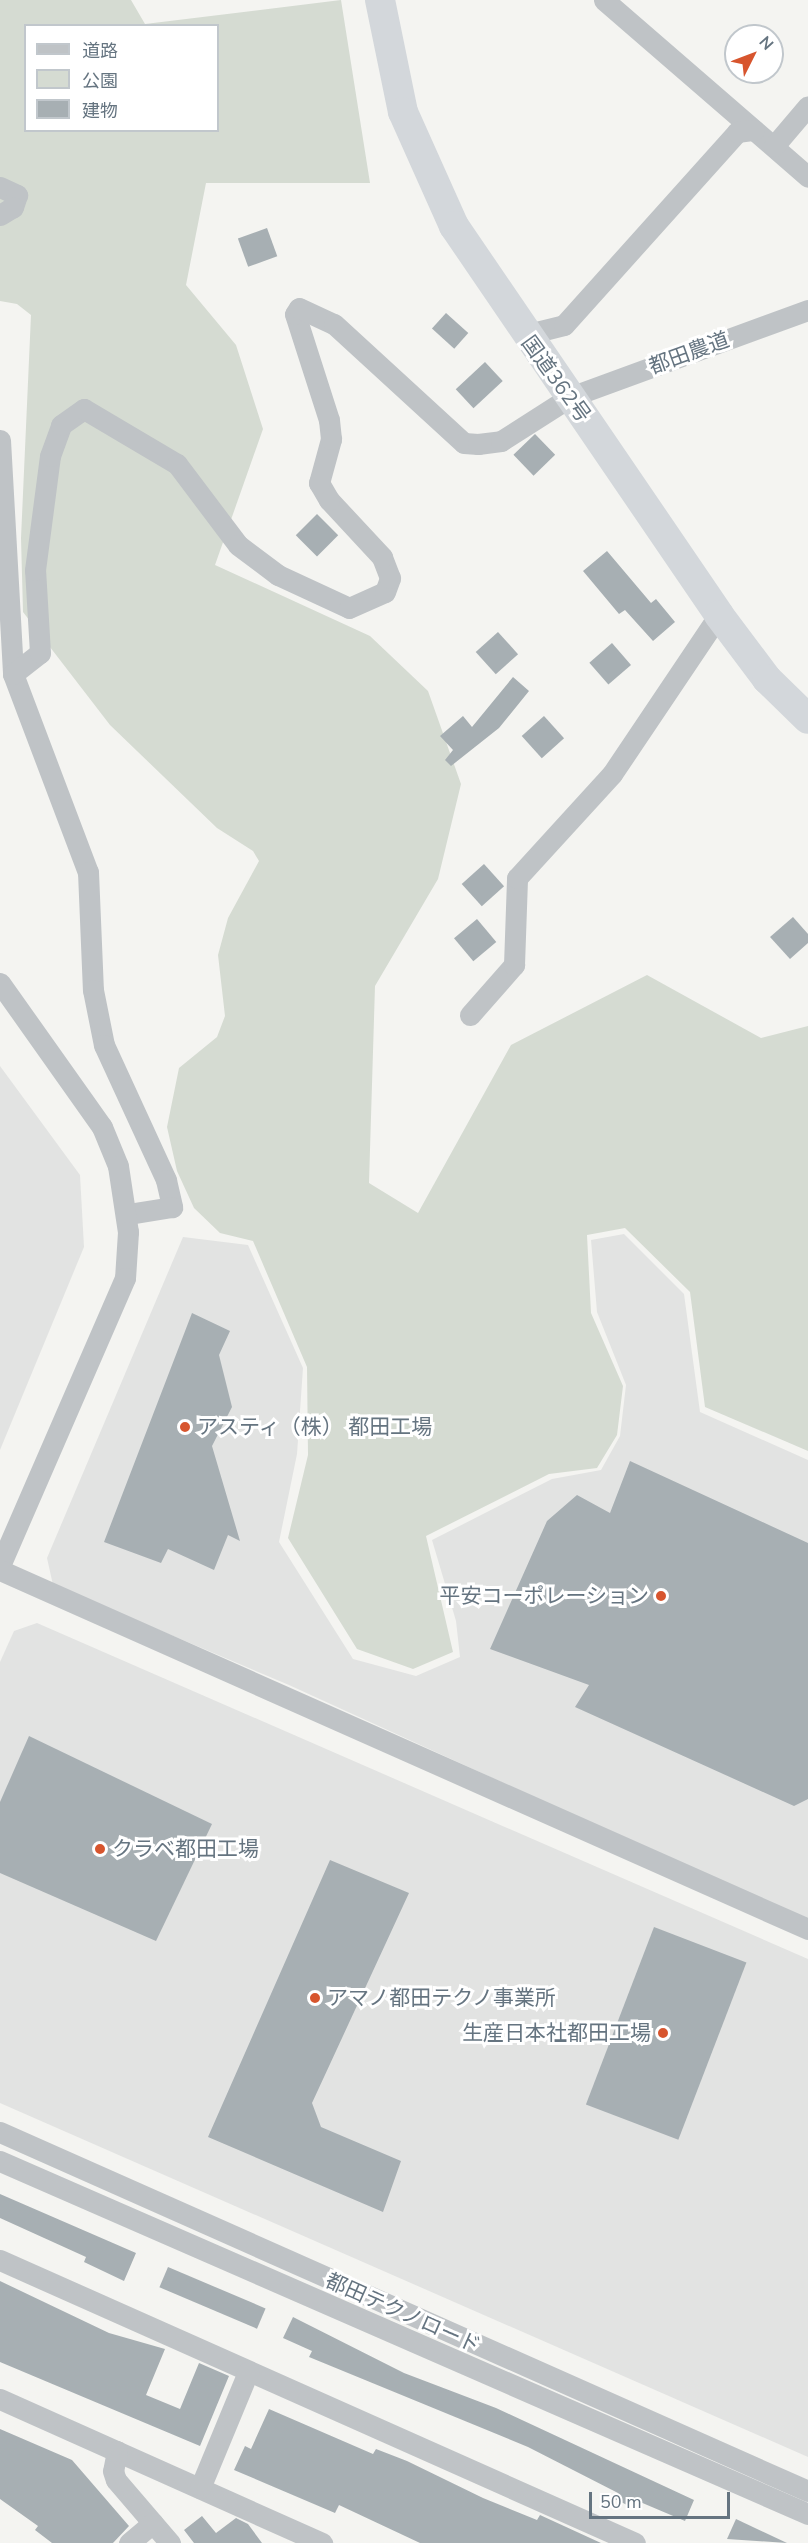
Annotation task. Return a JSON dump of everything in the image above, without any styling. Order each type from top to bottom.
[{"type":"highway","name":"国道362号","points":[[380,0],[403,112],[454,226],[524,335],[570,397],[719,615],[766,679],[808,719]]},
{"type":"street","points":[[604,0],[808,177]]},
{"type":"street","points":[[774,146],[808,106]]},
{"type":"street","points":[[524,335],[564,325],[737,132],[754,130]]},
{"type":"street","points":[[0,187],[17,195],[13,207],[0,215]]},
{"type":"street","name":"都田農道","points":[[13,674],[40,653],[35,570],[47,476],[61,425],[84,409],[103,417],[156,448],[177,464],[216,520],[255,560],[350,608],[385,592],[390,578],[382,557],[329,500],[319,483],[331,439],[329,420],[295,314],[299,308],[334,324],[464,444],[501,441],[570,397],[808,310]]},
{"type":"street","points":[[0,440],[13,674],[88,872],[93,990],[104,1045],[166,1180],[172,1208],[128,1214]]},
{"type":"street","points":[[470,1015],[514,965],[517,878],[612,774],[719,615]]},
{"type":"street","points":[[0,984],[102,1127],[118,1166],[128,1214],[125,1278],[0,1568],[808,1929]]},
{"type":"street","name":"都田テクノロード","points":[[0,2132],[808,2490]]},
{"type":"street","name":"都田テクノロード","points":[[0,2161],[808,2514]]},
{"type":"street","points":[[0,2260],[628,2542]]},
{"type":"street","points":[[200,2488],[249,2372]]},
{"type":"street","points":[[0,2399],[322,2543]]},
{"type":"street","points":[[117,2451],[113,2471],[116,2480],[170,2543]]},
{"type":"street","points":[[129,2543],[153,2523]]},
{"type":"shaded area","points":[[0,1066],[80,1175],[84,1247],[0,1450]]},
{"type":"shaded area","points":[[624,1234],[684,1294],[700,1412],[808,1460],[808,1922],[289,1685],[53,1585],[47,1558],[183,1237],[248,1245],[303,1368],[297,1454],[279,1542],[353,1659],[416,1676],[460,1657],[456,1621],[432,1540],[552,1479],[601,1470],[620,1436],[626,1385],[597,1312],[591,1240]]},
{"type":"shaded area","points":[[37,1623],[808,1959],[808,2457],[0,2103],[0,1662],[14,1631]]},
{"type":"green space","points":[[0,0],[131,0],[145,24],[341,0],[370,183],[206,183],[186,285],[236,345],[263,429],[215,565],[370,636],[428,691],[461,784],[438,879],[375,986],[369,1183],[418,1213],[511,1045],[647,975],[761,1038],[808,1026],[808,1451],[705,1407],[690,1292],[625,1228],[587,1235],[591,1313],[623,1386],[617,1435],[597,1468],[549,1474],[426,1536],[453,1652],[413,1669],[357,1649],[288,1538],[308,1455],[307,1367],[253,1241],[220,1233],[194,1208],[177,1171],[167,1127],[179,1068],[217,1037],[225,1016],[218,955],[228,918],[259,861],[253,851],[217,828],[110,725],[23,612],[21,538],[31,315],[17,304],[0,301]]},
{"type":"building","points":[[267,228],[277,256],[248,267],[238,239]]},
{"type":"building","points":[[446,313],[468,333],[454,349],[432,329]]},
{"type":"building","points":[[485,362],[503,381],[473,408],[456,389]]},
{"type":"building","points":[[535,434],[555,455],[534,476],[513,455]]},
{"type":"building","points":[[317,514],[338,535],[317,556],[296,535]]},
{"type":"building","points":[[607,551],[651,603],[656,599],[675,622],[653,641],[625,610],[619,614],[583,571]]},
{"type":"building","points":[[498,632],[518,654],[496,674],[476,652]]},
{"type":"building","points":[[612,643],[631,665],[608,685],[589,663]]},
{"type":"building","points":[[513,677],[529,691],[499,728],[451,766],[445,760],[453,750],[440,736],[463,716],[472,727]]},
{"type":"building","points":[[544,716],[564,738],[542,758],[522,736]]},
{"type":"building","points":[[484,864],[504,886],[482,906],[462,884]]},
{"type":"building","points":[[793,917],[808,934],[808,943],[790,959],[770,937]]},
{"type":"building","points":[[477,919],[496,942],[473,961],[454,938]]},
{"type":"building","name":"アスティ（株） 都田工場","points":[[192,1313],[230,1331],[219,1355],[232,1407],[212,1446],[240,1541],[228,1535],[214,1570],[168,1549],[161,1563],[104,1542]]},
{"type":"building","name":"平安コーポレーション","points":[[630,1461],[808,1543],[808,1799],[794,1806],[575,1707],[589,1685],[490,1649],[547,1521],[577,1495],[610,1513]]},
{"type":"building","name":"クラベ都田工場","points":[[29,1736],[212,1824],[156,1941],[0,1873],[0,1802]]},
{"type":"building","name":"アマノ都田テクノ事業所","points":[[330,1860],[409,1893],[312,2103],[321,2127],[401,2161],[383,2212],[208,2137]]},
{"type":"building","name":"生産日本社都田工場","points":[[654,1927],[746,1962],[678,2140],[586,2104]]},
{"type":"building","points":[[0,2194],[136,2253],[124,2281],[84,2262],[86,2257],[0,2218]]},
{"type":"building","points":[[168,2267],[266,2308],[257,2329],[159,2287]]},
{"type":"building","points":[[0,2281],[109,2333],[165,2349],[146,2395],[180,2409],[199,2363],[229,2376],[200,2446],[0,2362]]},
{"type":"building","points":[[293,2317],[404,2373],[496,2408],[694,2500],[685,2521],[633,2499],[629,2506],[615,2499],[618,2493],[528,2447],[309,2357],[312,2351],[283,2338]]},
{"type":"building","points":[[269,2409],[373,2454],[376,2449],[407,2461],[483,2498],[537,2520],[540,2515],[601,2543],[420,2543],[339,2505],[335,2513],[234,2470],[245,2446],[251,2449]]},
{"type":"building","points":[[0,2429],[72,2460],[129,2526],[113,2543],[52,2543],[35,2530],[38,2526],[0,2499]]},
{"type":"building","points":[[202,2516],[216,2533],[236,2518],[248,2524],[262,2543],[194,2543],[184,2530]]},
{"type":"building","points":[[736,2519],[787,2543],[727,2539]]},
{"type":"place","name":"アスティ（株） 都田工場","points":[[185,1427]]},
{"type":"place","name":"平安コーポレーション","points":[[661,1596]]},
{"type":"place","name":"クラベ都田工場","points":[[100,1849]]},
{"type":"place","name":"アマノ都田テクノ事業所","points":[[315,1998]]},
{"type":"place","name":"生産日本社都田工場","points":[[663,2033]]}]
